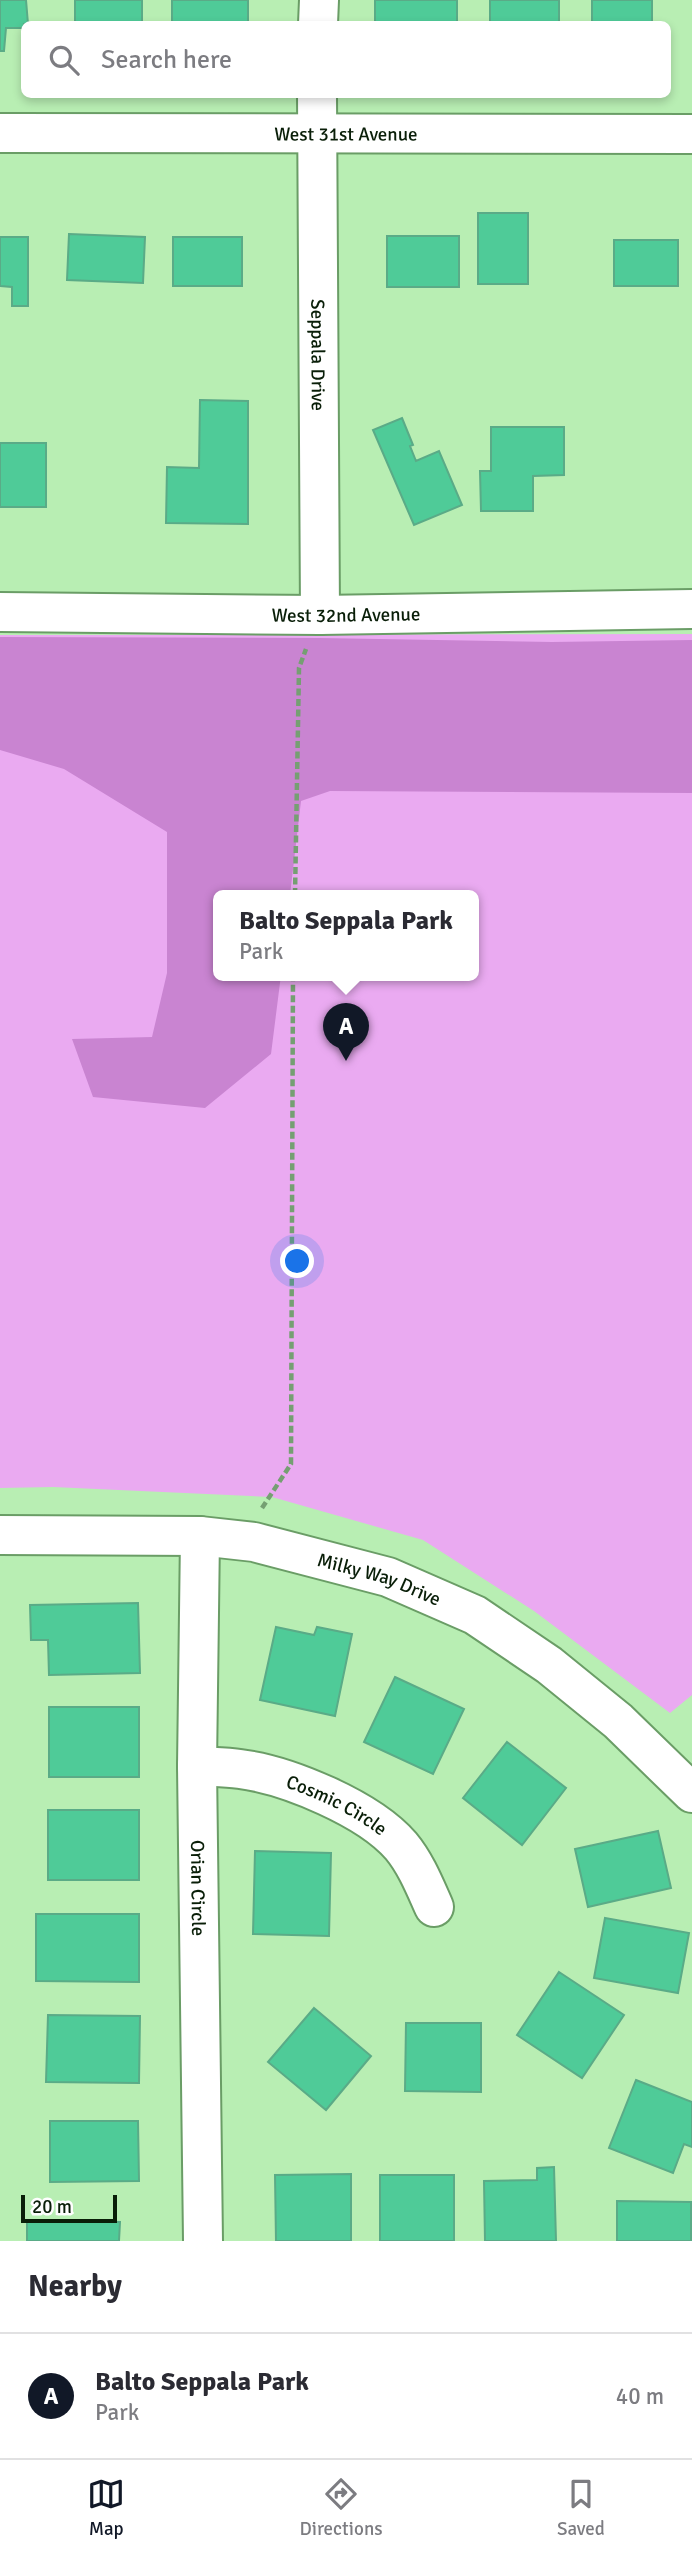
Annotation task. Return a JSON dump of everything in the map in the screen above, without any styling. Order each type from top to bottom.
[{"type":"street","points":[[318,21],[319,0]]},
{"type":"street","name":"Seppala Drive","points":[[317,98],[320,615]]},
{"type":"street","name":"West 31st Avenue","points":[[0,133],[692,134]]},
{"type":"street","name":"West 32nd Avenue","points":[[0,612],[320,615],[692,609]]},
{"type":"street","name":"Milky Way Drive","points":[[0,1535],[200,1536],[254,1542],[388,1577],[475,1615],[549,1665],[618,1721],[692,1793]]},
{"type":"street","name":"Orian Circle","points":[[200,1536],[197,1766],[203,2241]]},
{"type":"street","name":"Cosmic Circle","points":[[197,1766],[241,1769],[274,1777],[310,1789],[362,1815],[401,1847],[421,1876],[434,1908]]},
{"type":"path","points":[[295,890],[299,668],[320,615]]},
{"type":"path","points":[[259,1512],[290,1464],[293,981]]},
{"type":"shaded area","points":[[692,634],[692,1695],[670,1713],[534,1611],[423,1540],[272,1497],[53,1487],[0,1488],[0,635]]},
{"type":"shaded area","points":[[0,637],[552,642],[692,640],[692,793],[330,791],[301,801],[291,890],[213,890],[213,981],[280,981],[271,1054],[205,1108],[93,1097],[72,1039],[152,1037],[167,973],[167,832],[64,769],[0,750]]},
{"type":"building","points":[[0,0],[26,0],[28,21],[21,21],[21,28],[6,28],[4,51],[0,51]]},
{"type":"building","points":[[75,0],[142,0],[142,21],[75,21]]},
{"type":"building","points":[[172,0],[248,0],[248,21],[172,21]]},
{"type":"building","points":[[375,0],[457,0],[457,21],[375,21]]},
{"type":"building","points":[[490,0],[559,0],[559,21],[490,21]]},
{"type":"building","points":[[592,0],[652,0],[652,21],[592,21]]},
{"type":"building","points":[[478,213],[528,213],[528,284],[478,284]]},
{"type":"building","points":[[69,234],[145,237],[143,283],[67,280]]},
{"type":"building","points":[[387,236],[459,236],[459,287],[387,287]]},
{"type":"building","points":[[0,237],[28,237],[28,306],[12,306],[12,287],[0,286]]},
{"type":"building","points":[[173,237],[242,237],[242,286],[173,286]]},
{"type":"building","points":[[614,240],[678,240],[678,286],[614,286]]},
{"type":"building","points":[[200,400],[248,401],[248,524],[166,523],[167,467],[199,468]]},
{"type":"building","points":[[402,418],[413,445],[410,446],[416,461],[439,451],[462,505],[414,525],[373,430]]},
{"type":"building","points":[[491,427],[564,427],[564,475],[533,476],[533,511],[481,511],[480,471],[491,471]]},
{"type":"building","points":[[0,443],[46,443],[46,507],[0,507]]},
{"type":"building","points":[[138,1603],[140,1673],[49,1675],[48,1640],[31,1640],[30,1605]]},
{"type":"building","points":[[276,1627],[314,1635],[317,1627],[352,1634],[335,1716],[260,1700]]},
{"type":"building","points":[[395,1677],[464,1709],[433,1774],[364,1742]]},
{"type":"building","points":[[49,1707],[139,1707],[139,1777],[49,1777]]},
{"type":"building","points":[[507,1742],[566,1788],[522,1845],[463,1798]]},
{"type":"building","points":[[48,1810],[139,1810],[139,1880],[48,1880]]},
{"type":"building","points":[[658,1831],[671,1888],[588,1907],[575,1849]]},
{"type":"building","points":[[255,1851],[331,1853],[329,1936],[253,1934]]},
{"type":"building","points":[[36,1914],[139,1914],[139,1982],[36,1981]]},
{"type":"building","points":[[605,1918],[689,1933],[678,1993],[594,1978]]},
{"type":"building","points":[[559,1972],[624,2015],[582,2078],[517,2035]]},
{"type":"building","points":[[314,2008],[371,2056],[326,2110],[268,2062]]},
{"type":"building","points":[[48,2015],[140,2016],[139,2083],[46,2082]]},
{"type":"building","points":[[406,2023],[481,2023],[481,2092],[405,2091]]},
{"type":"building","points":[[636,2080],[692,2102],[692,2147],[684,2144],[673,2173],[609,2148]]},
{"type":"building","points":[[50,2121],[138,2121],[139,2181],[50,2182]]},
{"type":"building","points":[[554,2167],[556,2241],[485,2241],[484,2181],[537,2180],[537,2168]]},
{"type":"building","points":[[351,2174],[351,2241],[276,2241],[275,2175]]},
{"type":"building","points":[[380,2175],[454,2175],[454,2241],[380,2241]]},
{"type":"building","points":[[617,2201],[691,2202],[691,2241],[617,2241]]},
{"type":"building","points":[[27,2220],[120,2222],[119,2241],[27,2241]]},
{"type":"place","name":"Balto Seppala Park","points":[[346,1061]]}]
